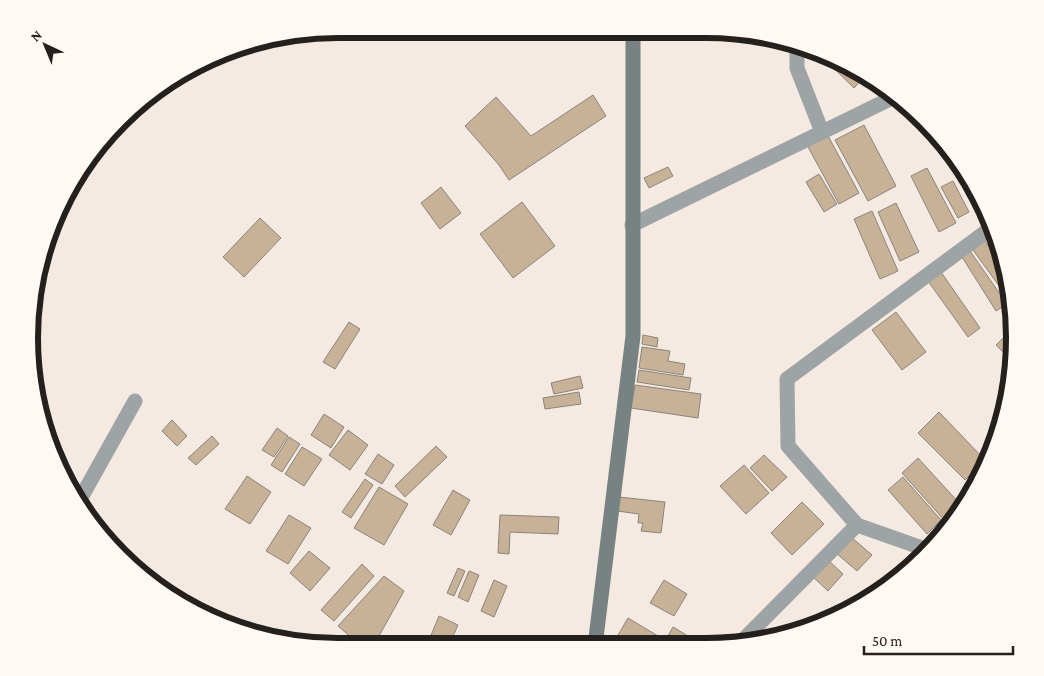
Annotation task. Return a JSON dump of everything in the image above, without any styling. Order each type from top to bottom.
[{"type":"street","points":[[596,638],[633,336],[633,38]]},
{"type":"street","points":[[797,51],[797,68],[822,132]]},
{"type":"street","points":[[632,225],[889,100]]},
{"type":"street","points":[[921,547],[857,525],[788,446],[787,379],[987,231]]},
{"type":"street","points":[[82,495],[134,401]]},
{"type":"street","points":[[747,636],[857,525]]},
{"type":"building","points":[[829,63],[861,81],[854,88]]},
{"type":"building","points":[[593,95],[606,116],[509,180],[499,165],[465,126],[496,97],[531,136]]},
{"type":"building","points":[[864,125],[896,186],[868,201],[835,140]]},
{"type":"building","points":[[827,134],[859,193],[839,204],[807,145]]},
{"type":"building","points":[[668,167],[673,176],[649,188],[644,178]]},
{"type":"building","points":[[927,168],[956,223],[939,232],[911,176]]},
{"type":"building","points":[[819,174],[837,204],[824,212],[806,182]]},
{"type":"building","points":[[953,181],[969,212],[958,218],[941,187]]},
{"type":"building","points":[[441,187],[461,213],[440,229],[421,203]]},
{"type":"building","points":[[965,187],[978,209],[975,210],[963,188]]},
{"type":"building","points":[[522,202],[555,246],[513,278],[480,234]]},
{"type":"building","points":[[896,203],[919,252],[900,261],[878,212]]},
{"type":"building","points":[[872,211],[898,271],[880,279],[854,219]]},
{"type":"building","points":[[260,218],[281,238],[244,277],[223,257]]},
{"type":"building","points":[[985,241],[994,254],[1003,291],[973,250]]},
{"type":"building","points":[[970,251],[1004,300],[1005,305],[996,311],[962,257]]},
{"type":"building","points":[[941,272],[980,328],[968,337],[928,281]]},
{"type":"building","points":[[896,312],[926,352],[902,370],[872,330]]},
{"type":"building","points":[[349,322],[360,329],[335,369],[323,362]]},
{"type":"building","points":[[643,335],[658,338],[657,347],[642,344]]},
{"type":"building","points":[[1006,335],[1006,355],[996,345]]},
{"type":"building","points":[[642,347],[670,351],[668,361],[685,364],[683,375],[639,368]]},
{"type":"building","points":[[639,370],[691,378],[689,390],[637,382]]},
{"type":"building","points":[[580,376],[583,388],[554,394],[551,383]]},
{"type":"building","points":[[635,385],[701,394],[698,418],[631,408]]},
{"type":"building","points":[[579,392],[581,404],[545,409],[543,398]]},
{"type":"building","points":[[939,412],[982,457],[978,467],[965,480],[918,433]]},
{"type":"building","points":[[324,414],[344,427],[331,448],[311,435]]},
{"type":"building","points":[[172,420],[187,436],[177,446],[162,431]]},
{"type":"building","points":[[277,428],[288,436],[274,457],[262,450]]},
{"type":"building","points":[[348,430],[368,445],[350,470],[329,455]]},
{"type":"building","points":[[212,436],[219,444],[196,465],[188,458]]},
{"type":"building","points":[[289,437],[300,444],[282,472],[271,465]]},
{"type":"building","points":[[436,446],[447,457],[405,497],[395,486]]},
{"type":"building","points":[[302,447],[322,459],[304,486],[285,474]]},
{"type":"building","points":[[378,454],[394,465],[382,484],[365,474]]},
{"type":"building","points":[[764,455],[787,477],[772,491],[750,468]]},
{"type":"building","points":[[918,458],[958,502],[944,520],[902,473]]},
{"type":"building","points":[[744,465],[769,493],[746,514],[720,486]]},
{"type":"building","points":[[247,476],[271,492],[250,524],[225,509]]},
{"type":"building","points":[[903,477],[941,520],[927,534],[888,490]]},
{"type":"building","points":[[365,479],[373,485],[351,518],[342,512]]},
{"type":"building","points":[[379,487],[408,504],[384,545],[354,528]]},
{"type":"building","points":[[453,490],[470,500],[451,535],[433,525]]},
{"type":"building","points":[[619,497],[665,502],[661,533],[641,531],[643,523],[638,523],[639,514],[617,511]]},
{"type":"building","points":[[802,502],[824,524],[792,555],[771,533]]},
{"type":"building","points":[[289,515],[311,528],[288,564],[266,551]]},
{"type":"building","points":[[500,515],[559,517],[558,534],[510,532],[509,554],[498,553]]},
{"type":"building","points":[[850,536],[872,555],[857,571],[836,553]]},
{"type":"building","points":[[309,551],[330,568],[310,591],[290,573]]},
{"type":"building","points":[[827,559],[843,574],[828,591],[812,576]]},
{"type":"building","points":[[362,564],[374,576],[334,621],[321,610]]},
{"type":"building","points":[[458,568],[465,571],[454,596],[447,593]]},
{"type":"building","points":[[469,571],[479,575],[468,602],[458,597]]},
{"type":"building","points":[[384,576],[404,591],[378,638],[352,638],[338,626]]},
{"type":"building","points":[[494,580],[507,586],[494,617],[481,611]]},
{"type":"building","points":[[664,580],[687,594],[674,616],[650,603]]},
{"type":"building","points":[[439,616],[458,625],[452,638],[430,638]]},
{"type":"building","points":[[628,618],[658,636],[657,638],[617,637]]},
{"type":"building","points":[[673,627],[691,638],[667,638]]}]
